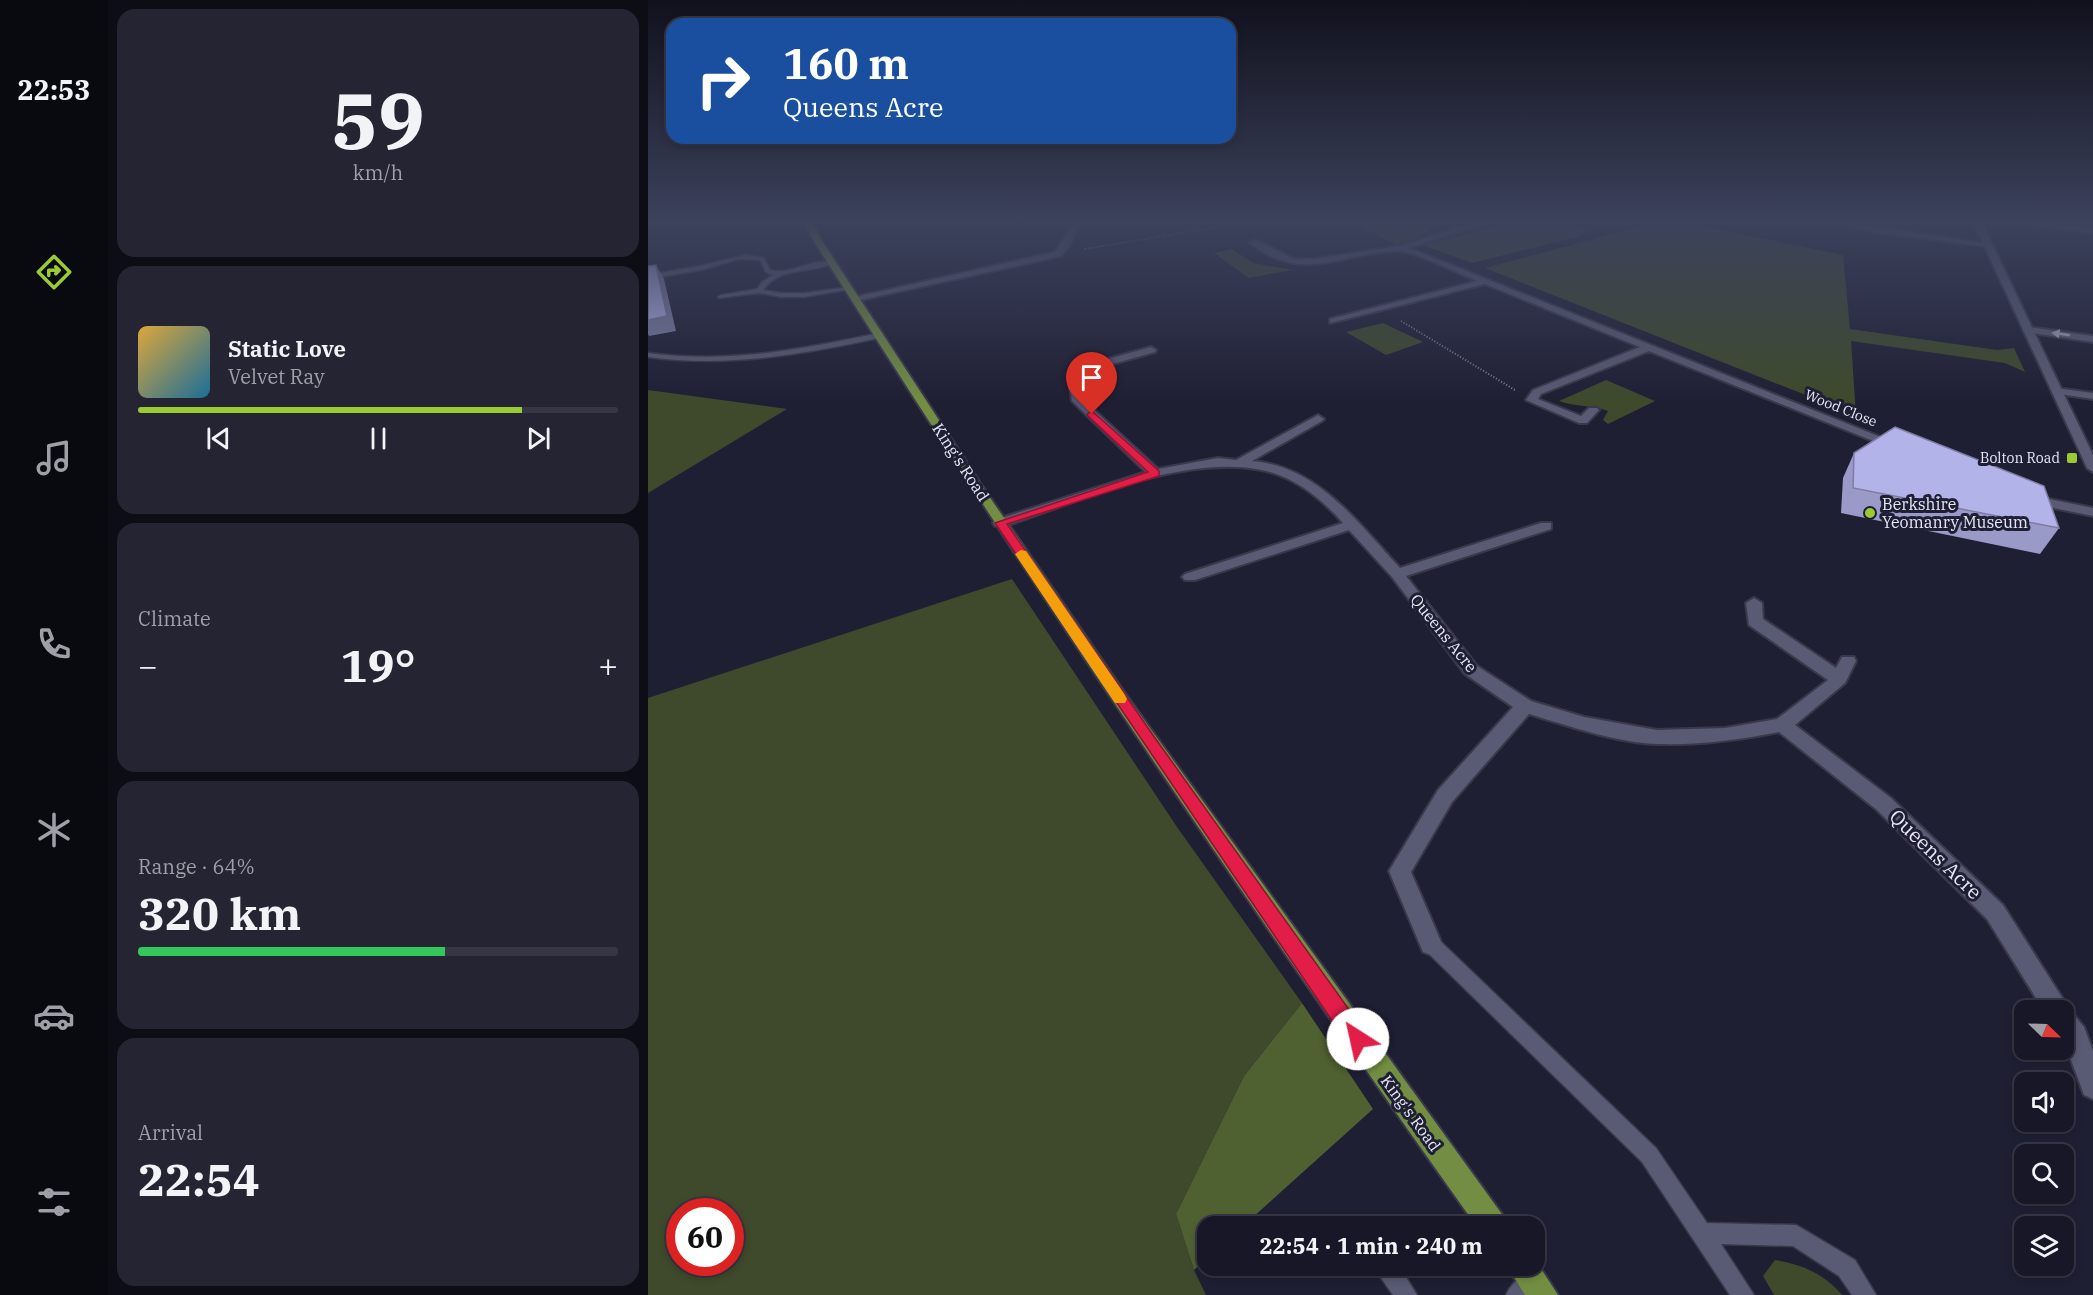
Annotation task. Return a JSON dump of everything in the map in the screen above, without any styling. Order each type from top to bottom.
[{"type":"main road","name":"King's Road","points":[[844,281],[1000,523],[1350,1029],[1486,1216]]},
{"type":"street","points":[[852,293],[913,281]]},
{"type":"street","points":[[1333,321],[1485,281]]},
{"type":"street","name":"Wood Close","points":[[1488,281],[1913,453]]},
{"type":"street","points":[[2006,281],[2093,468]]},
{"type":"street","points":[[2028,330],[2093,339]]},
{"type":"street","points":[[1593,410],[1583,422],[1532,400],[1537,392],[1649,346]]},
{"type":"street","points":[[1151,350],[1087,368],[1074,382],[1076,399],[1155,473]]},
{"type":"street","points":[[2056,391],[2093,396]]},
{"type":"street","name":"Queens Acre","points":[[1241,462],[1318,419]]},
{"type":"street","name":"Queens Acre","points":[[1000,523],[1155,473],[1218,462],[1259,465],[1296,478],[1326,496],[1397,574],[1471,670],[1525,706],[1584,724],[1658,737],[1725,735],[1782,725],[1820,698],[1839,679],[1848,661]]},
{"type":"street","points":[[2013,493],[2035,502],[2093,512]]},
{"type":"street","points":[[1190,577],[1353,524]]},
{"type":"street","name":"Queens Acre","points":[[1397,574],[1546,526]]},
{"type":"street","points":[[1755,603],[1755,621],[1839,679]]},
{"type":"street","points":[[1431,944],[1400,871],[1445,796],[1525,706]]},
{"type":"street","name":"Queens Acre","points":[[1782,725],[1884,804],[1995,912],[2051,1000]]},
{"type":"street","points":[[2074,1035],[2093,1086]]},
{"type":"lane","points":[[759,291],[762,285],[768,281]]},
{"type":"lane","points":[[721,297],[759,291],[773,296],[852,293]]},
{"type":"lane","points":[[648,355],[682,362],[747,360],[880,335]]},
{"type":"lane","points":[[1431,944],[1649,1155],[1743,1295]]},
{"type":"lane","points":[[1700,1233],[1796,1236],[1847,1268],[1865,1295]]},
{"type":"lane","points":[[1393,1276],[1406,1295]]},
{"type":"path","points":[[1379,309],[1467,358],[1463,361],[1532,400]]},
{"type":"green space","points":[[1519,281],[1846,281],[1850,329],[1997,350],[2014,348],[2025,372],[2005,363],[1851,341],[1856,415]]},
{"type":"green space","points":[[1383,323],[1423,342],[1386,355],[1346,332]]},
{"type":"green space","points":[[1606,380],[1655,401],[1608,424],[1603,420],[1608,411],[1559,401]]},
{"type":"green space","points":[[648,390],[787,409],[648,493]]},
{"type":"green space","points":[[1012,579],[1177,827],[1302,1003],[1244,1076],[1176,1214],[1194,1270],[1206,1295],[648,1295],[648,698]]},
{"type":"green space","points":[[1302,1003],[1373,1109],[1254,1216],[1197,1216],[1197,1267],[1194,1270],[1176,1214],[1244,1076]]},
{"type":"green space","points":[[1775,1260],[1812,1271],[1828,1281],[1842,1295],[1774,1295],[1763,1276]]},
{"type":"building","points":[[648,281],[660,281],[667,316],[648,320]]},
{"type":"building","points":[[1895,427],[2044,486],[2059,528],[1853,488],[1854,453]]},
{"type":"slow traffic","points":[[1021,554],[1120,699]]},
{"type":"place","name":"Bolton Road","points":[[2072,458]]},
{"type":"place","name":"Berkshire Yeomanry Museum","points":[[1870,513]]},
{"type":"route","points":[[1092,414],[1155,473],[1000,523],[1358,1039]]}]
